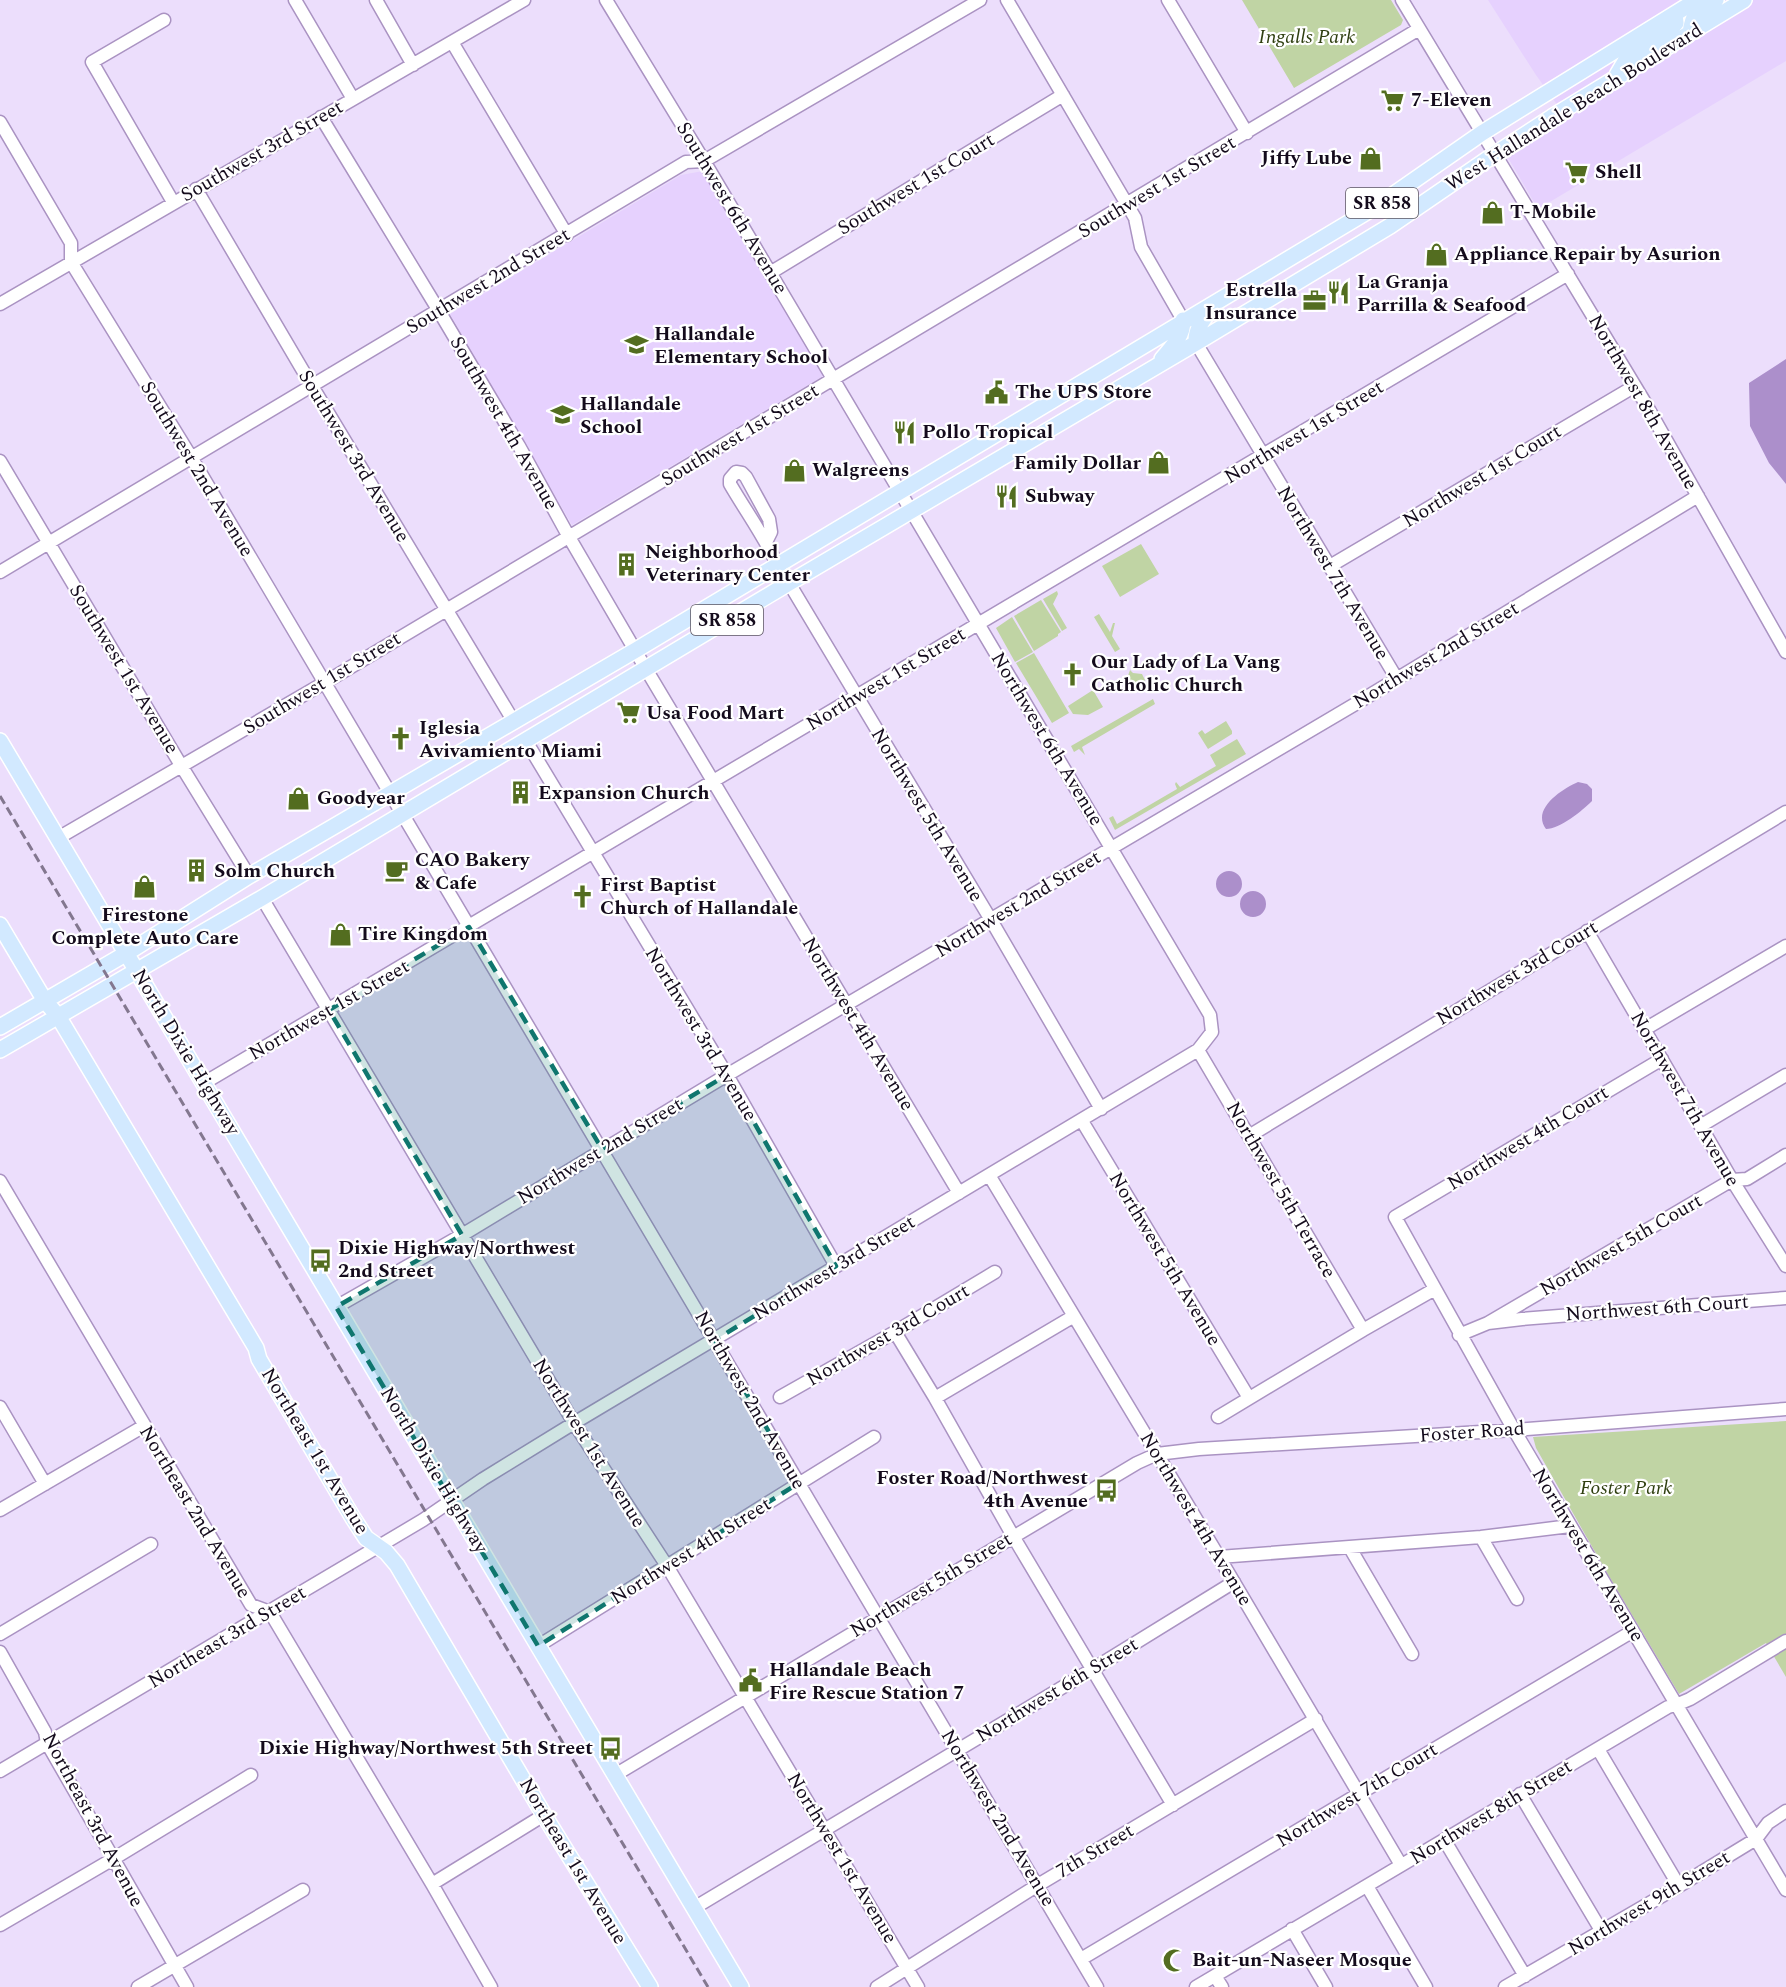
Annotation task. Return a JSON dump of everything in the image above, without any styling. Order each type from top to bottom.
[{"type":"main road","name":"West Hallandale Beach Boulevard","points":[[127,953],[249,876],[636,650],[1380,204],[1482,133],[1697,0]]},
{"type":"main road","points":[[1690,33],[1692,18],[1698,11],[1716,0]]},
{"type":"main road","name":"West Hallandale Beach Boulevard","points":[[137,970],[262,898],[1390,226],[1495,154],[1744,0]]},
{"type":"main road","points":[[1616,78],[1627,58],[1668,32],[1676,23],[1675,14]]},
{"type":"main road","points":[[1196,343],[1195,335],[1200,324],[1217,300]]},
{"type":"main road","points":[[1156,366],[1178,339],[1183,330],[1183,320]]},
{"type":"main road","name":"North Dixie Highway","points":[[0,741],[741,1987]]},
{"type":"main road","name":"Northeast 1st Avenue","points":[[0,925],[45,1001],[58,1016],[256,1348],[259,1359],[353,1518],[366,1538],[386,1552],[397,1565],[544,1815],[650,1987]]},
{"type":"main road","name":"SR 858","points":[[0,1027],[127,953]]},
{"type":"main road","name":"SR 858","points":[[0,1050],[137,970]]},
{"type":"street","points":[[295,0],[353,99]]},
{"type":"street","points":[[376,0],[413,64]]},
{"type":"street","name":"Southwest 3rd Street","points":[[0,304],[524,0]]},
{"type":"street","name":"Southwest 6th Avenue","points":[[606,0],[911,510]]},
{"type":"street","name":"Southwest 2nd Street","points":[[0,572],[686,162],[704,161],[980,0]]},
{"type":"street","points":[[1006,0],[1127,204],[1138,224],[1141,248],[1183,320]]},
{"type":"street","points":[[1168,0],[1247,133]]},
{"type":"street","name":"Northwest 8th Avenue","points":[[1403,0],[1635,386],[1786,652]]},
{"type":"street","points":[[164,20],[92,62],[173,202]]},
{"type":"street","name":"Southwest 1st Street","points":[[58,838],[324,683],[1419,29]]},
{"type":"street","points":[[452,42],[567,235]]},
{"type":"street","name":"Southwest 1st Court","points":[[770,273],[1063,95]]},
{"type":"street","name":"Southwest 4th Avenue","points":[[321,117],[519,446],[568,537],[646,669]]},
{"type":"street","name":"Southwest 2nd Avenue","points":[[0,122],[71,243],[71,262],[191,457],[402,813]]},
{"type":"street","name":"Southwest 3rd Avenue","points":[[196,189],[514,722]]},
{"type":"street","name":"Northwest 1st Street","points":[[204,1083],[1568,274]]},
{"type":"street","name":"Northwest 7th Avenue","points":[[1196,343],[1396,679]]},
{"type":"street","name":"Northwest 1st Court","points":[[1330,566],[1635,386]]},
{"type":"street","name":"Southwest 1st Avenue","points":[[0,461],[249,876]]},
{"type":"street","points":[[766,542],[771,532],[769,519],[746,477],[736,472],[730,478],[730,483],[777,564]]},
{"type":"street","name":"Northwest 2nd Street","points":[[336,1307],[462,1235],[602,1149],[1396,679],[1698,496]]},
{"type":"street","name":"Northwest 6th Avenue","points":[[911,510],[1210,1014],[1212,1032]]},
{"type":"street","name":"Northwest 5th Avenue","points":[[789,583],[991,920],[1101,1109]]},
{"type":"street","name":"Northwest 4th Avenue","points":[[646,669],[959,1193]]},
{"type":"street","name":"Northwest 3rd Avenue","points":[[526,741],[727,1075],[836,1266]]},
{"type":"street","name":"Northwest 3rd Court","points":[[1249,1136],[1786,812]]},
{"type":"street","name":"Northwest 2nd Avenue","points":[[402,813],[1097,1987]]},
{"type":"street","name":"Northwest 1st Avenue","points":[[262,898],[574,1423],[667,1566],[918,1987]]},
{"type":"street","name":"Northwest 7th Avenue","points":[[1587,931],[1732,1180],[1786,1266]]},
{"type":"street","points":[[1645,1029],[1786,946]]},
{"type":"street","name":"Northwest 3rd Street","points":[[451,1500],[574,1423],[1198,1050],[1212,1032]]},
{"type":"street","name":"Northwest 5th Terrace","points":[[1198,1050],[1363,1330]]},
{"type":"street","name":"Northwest 4th Court","points":[[1395,1217],[1662,1059]]},
{"type":"street","points":[[1701,1125],[1786,1075]]},
{"type":"street","name":"Northwest 5th Avenue","points":[[1082,1121],[1249,1398]]},
{"type":"street","name":"Northwest 5th Court","points":[[1488,1323],[1732,1180],[1747,1179],[1786,1155]]},
{"type":"street","name":"Northwest 4th Avenue","points":[[989,1175],[1316,1719],[1401,1865]]},
{"type":"street","name":"Northeast 2nd Avenue","points":[[0,1181],[251,1605],[270,1612],[491,1987]]},
{"type":"street","name":"Northwest 6th Avenue","points":[[1395,1217],[1514,1430],[1786,1890]]},
{"type":"street","name":"Northwest 3rd Court","points":[[780,1397],[995,1272]]},
{"type":"street","points":[[1218,1417],[1435,1289]]},
{"type":"street","name":"Northwest 6th Court","points":[[1459,1335],[1488,1323],[1522,1319],[1786,1298]]},
{"type":"street","points":[[935,1398],[1074,1316]]},
{"type":"street","points":[[895,1332],[1173,1805]]},
{"type":"street","points":[[0,1407],[45,1484]]},
{"type":"street","name":"Foster Road","points":[[1157,1454],[1199,1449],[1514,1430],[1786,1409]]},
{"type":"street","points":[[0,1510],[144,1426]]},
{"type":"street","name":"Northwest 4th Street","points":[[538,1646],[874,1437]]},
{"type":"street","name":"Northwest 5th Street","points":[[615,1775],[1013,1536],[1137,1463],[1157,1454]]},
{"type":"street","name":"Northeast 3rd Street","points":[[0,1771],[270,1612],[423,1520],[451,1500]]},
{"type":"street","points":[[1219,1557],[1481,1537],[1570,1526]]},
{"type":"street","points":[[1481,1537],[1518,1599]]},
{"type":"street","points":[[0,1634],[151,1544]]},
{"type":"street","points":[[1350,1548],[1412,1654]]},
{"type":"street","name":"Northwest 6th Street","points":[[694,1908],[1234,1582]]},
{"type":"street","name":"Northwest 7th Court","points":[[1081,1959],[1633,1631]]},
{"type":"street","name":"Northwest 8th Street","points":[[1197,1987],[1219,1982],[1292,1929],[1445,1841],[1668,1707],[1690,1699],[1786,1641]]},
{"type":"street","name":"Northeast 3rd Avenue","points":[[0,1652],[45,1732],[46,1743],[187,1987]]},
{"type":"street","name":"7th Street","points":[[877,1987],[1038,1885],[1316,1719]]},
{"type":"street","points":[[1598,1749],[1679,1886]]},
{"type":"street","points":[[0,1925],[113,1860],[251,1775]]},
{"type":"street","points":[[1520,1794],[1602,1932]]},
{"type":"street","name":"Northwest 9th Street","points":[[1505,1987],[1602,1932],[1756,1839],[1768,1823],[1786,1811]]},
{"type":"street","points":[[432,1884],[544,1815]]},
{"type":"street","points":[[1445,1841],[1525,1976]]},
{"type":"street","points":[[1367,1886],[1426,1987]]},
{"type":"street","points":[[138,1987],[303,1890]]},
{"type":"street","points":[[1292,1929],[1326,1987]]},
{"type":"highlighted area","points":[[469,927],[602,1149],[727,1075],[836,1266],[715,1340],[799,1483],[538,1646],[336,1307],[462,1235],[329,1010]]},
{"type":"shaded area","points":[[1488,0],[1786,0],[1786,61],[1538,209],[1507,156],[1568,120]]},
{"type":"shaded area","name":"Hallandale Elementary School","points":[[703,171],[823,376],[572,525],[450,314],[681,175]]},
{"type":"shaded area","points":[[1786,359],[1786,484],[1769,463],[1750,426],[1749,383]]},
{"type":"shaded area","points":[[1578,782],[1587,784],[1592,789],[1592,801],[1564,823],[1546,829],[1542,822],[1545,807],[1564,789]]},
{"type":"shaded area","points":[[1229,871],[1238,875],[1242,884],[1238,893],[1229,897],[1220,893],[1216,884],[1220,875]]},
{"type":"shaded area","points":[[1253,891],[1262,895],[1266,904],[1262,913],[1253,917],[1244,913],[1240,904],[1244,895]]},
{"type":"green space","name":"Ingalls Park","points":[[1242,0],[1391,0],[1403,20],[1401,25],[1294,88]]},
{"type":"green space","points":[[1141,544],[1159,574],[1120,597],[1102,566]]},
{"type":"green space","points":[[1057,591],[1058,594],[1053,604],[1067,628],[1062,631],[1043,599]]},
{"type":"green space","points":[[1041,600],[1061,632],[1034,651],[1014,616]]},
{"type":"green space","points":[[1099,614],[1110,632],[1115,623],[1112,636],[1120,649],[1115,652],[1094,617]]},
{"type":"green space","points":[[1012,617],[1033,652],[1015,662],[996,628]]},
{"type":"green space","points":[[1034,653],[1069,713],[1052,723],[1016,663]]},
{"type":"green space","points":[[1130,670],[1133,673],[1142,674],[1145,680],[1144,684],[1130,692],[1124,687]]},
{"type":"green space","points":[[1093,690],[1103,707],[1088,715],[1073,714],[1068,706]]},
{"type":"green space","points":[[1153,699],[1155,704],[1082,747],[1085,755],[1079,749],[1074,752],[1071,746]]},
{"type":"green space","points":[[1226,721],[1232,734],[1208,749],[1198,733],[1202,730],[1205,734]]},
{"type":"green space","points":[[1237,739],[1246,754],[1115,830],[1109,818],[1113,816],[1117,824],[1177,789],[1176,782],[1180,787],[1216,766],[1210,755]]},
{"type":"green space","name":"Foster Park","points":[[1786,1421],[1786,1677],[1766,1643],[1679,1694],[1603,1566],[1536,1448],[1533,1437]]},
{"type":"railway","points":[[0,796],[708,1987]]},
{"type":"place","name":"7-Eleven","points":[[1393,100]]},
{"type":"place","name":"Jiffy Lube","points":[[1370,158]]},
{"type":"place","name":"Shell","points":[[1577,172]]},
{"type":"place","name":"T-Mobile","points":[[1492,212]]},
{"type":"place","name":"Appliance Repair by Asurion","points":[[1436,254]]},
{"type":"place","name":"La Granja Parrilla & Seafood","points":[[1339,293]]},
{"type":"place","name":"Estrella Insurance","points":[[1315,301]]},
{"type":"place","name":"Hallandale Elementary School","points":[[636,345]]},
{"type":"place","name":"The UPS Store","points":[[997,392]]},
{"type":"place","name":"Hallandale School","points":[[562,415]]},
{"type":"place","name":"Pollo Tropical","points":[[904,432]]},
{"type":"place","name":"Family Dollar","points":[[1159,463]]},
{"type":"place","name":"Walgreens","points":[[794,470]]},
{"type":"place","name":"Subway","points":[[1007,496]]},
{"type":"place","name":"Neighborhood Veterinary Center","points":[[627,564]]},
{"type":"place","name":"Our Lady of La Vang Catholic Church","points":[[1073,674]]},
{"type":"place","name":"Usa Food Mart","points":[[628,713]]},
{"type":"place","name":"Iglesia Avivamiento Miami","points":[[401,739]]},
{"type":"place","name":"Expansion Church","points":[[520,793]]},
{"type":"place","name":"Goodyear","points":[[299,798]]},
{"type":"place","name":"Solm Church","points":[[196,871]]},
{"type":"place","name":"CAO Bakery & Cafe","points":[[397,871]]},
{"type":"place","name":"Firestone Complete Auto Care","points":[[145,887]]},
{"type":"place","name":"First Baptist Church of Hallandale","points":[[582,896]]},
{"type":"place","name":"Tire Kingdom","points":[[340,934]]},
{"type":"place","name":"Dixie Highway/Northwest 2nd Street","points":[[320,1260]]},
{"type":"place","name":"Foster Road/Northwest 4th Avenue","points":[[1106,1490]]},
{"type":"place","name":"Hallandale Beach Fire Rescue Station 7","points":[[751,1681]]},
{"type":"place","name":"Dixie Highway/Northwest 5th Street","points":[[611,1748]]},
{"type":"place","name":"Bait-un-Naseer Mosque","points":[[1174,1960]]}]
